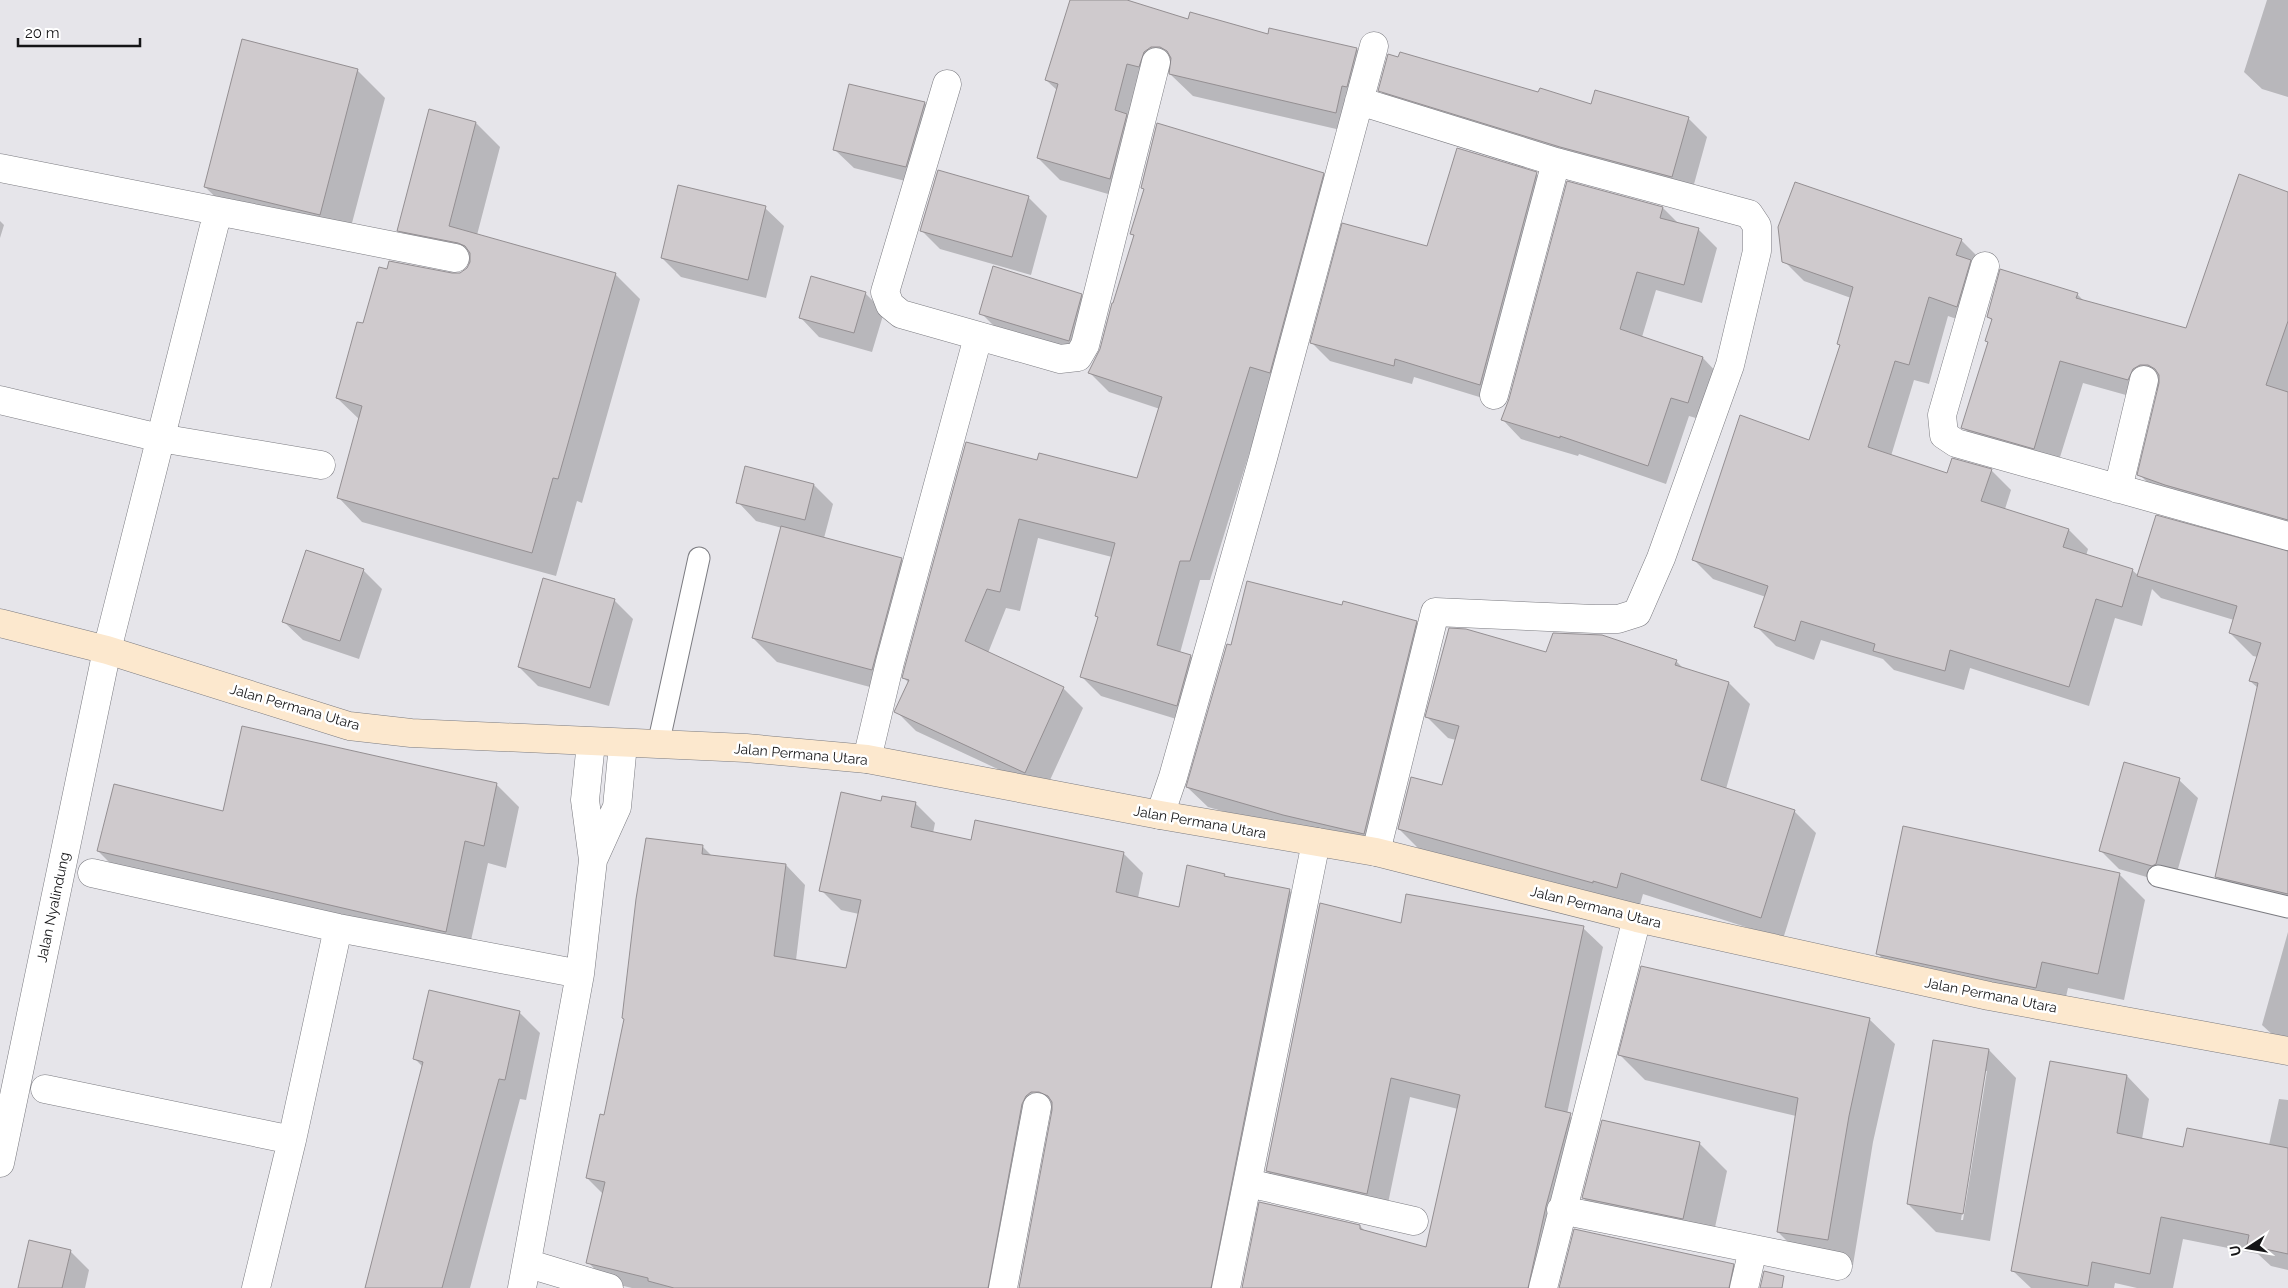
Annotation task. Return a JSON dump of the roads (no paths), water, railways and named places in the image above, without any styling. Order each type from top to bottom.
[{"type":"street","points":[[1160,815],[1176,768],[1265,449],[1374,46]]},
{"type":"street","points":[[947,84],[885,292],[890,305],[901,314],[1060,359],[1078,357],[1085,345],[1156,62]]},
{"type":"street","points":[[1360,101],[1556,162],[1749,214],[1757,226],[1758,251],[1730,365],[1661,558],[1638,613],[1618,619],[1595,619],[1435,612],[1376,852]]},
{"type":"street","points":[[1494,396],[1556,162]]},
{"type":"street","points":[[0,168],[455,258]]},
{"type":"street","name":"Jalan Nyalindung","points":[[0,1163],[107,650],[218,211]]},
{"type":"street","points":[[1985,266],[1942,415],[1944,435],[1956,443],[2288,536]]},
{"type":"street","points":[[868,759],[890,662],[978,337]]},
{"type":"street","points":[[2118,488],[2144,380]]},
{"type":"street","points":[[0,400],[160,438],[321,465]]},
{"type":"street","name":"Jalan Permana Utara","points":[[0,623],[107,650],[349,726],[411,733],[591,743],[746,748],[868,759],[1160,815],[1376,852],[1637,918],[1989,996],[2288,1051]]},
{"type":"street","points":[[591,743],[586,800],[593,860],[580,974],[526,1276],[609,1288]]},
{"type":"street","points":[[593,860],[617,807],[623,744]]},
{"type":"street","points":[[1226,1288],[1316,842]]},
{"type":"street","points":[[92,873],[338,928],[580,974]]},
{"type":"street","points":[[1543,1288],[1561,1210],[1637,918]]},
{"type":"street","points":[[256,1288],[292,1140],[338,928]]},
{"type":"street","points":[[45,1089],[292,1140]]},
{"type":"street","points":[[1003,1288],[1038,1108]]},
{"type":"street","points":[[1248,1183],[1414,1221]]},
{"type":"street","points":[[1561,1210],[1838,1266]]},
{"type":"street","points":[[1744,1288],[1753,1249]]},
{"type":"lane","points":[[658,745],[699,558]]},
{"type":"lane","points":[[2158,876],[2288,907]]}]
